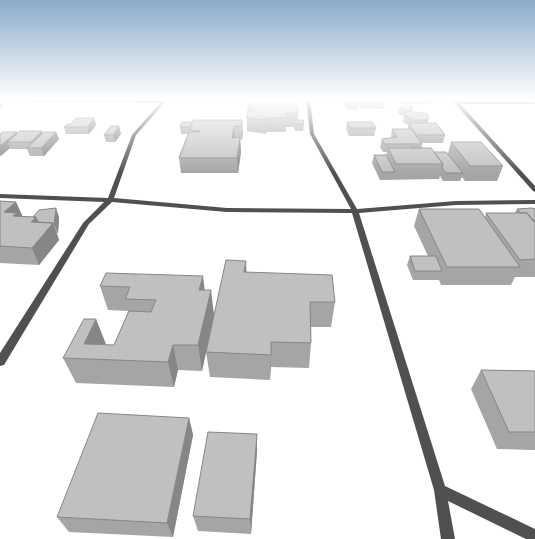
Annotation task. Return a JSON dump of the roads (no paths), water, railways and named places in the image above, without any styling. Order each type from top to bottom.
[{"type":"street","points":[[0,362],[86,223],[110,200],[134,135],[144,124]]},
{"type":"street","points":[[311,124],[312,134],[355,211],[440,490],[448,539]]},
{"type":"street","points":[[477,124],[535,190]]},
{"type":"street","points":[[0,196],[110,200],[227,210],[355,211],[456,203],[535,202]]},
{"type":"street","points":[[440,490],[535,536]]}]
